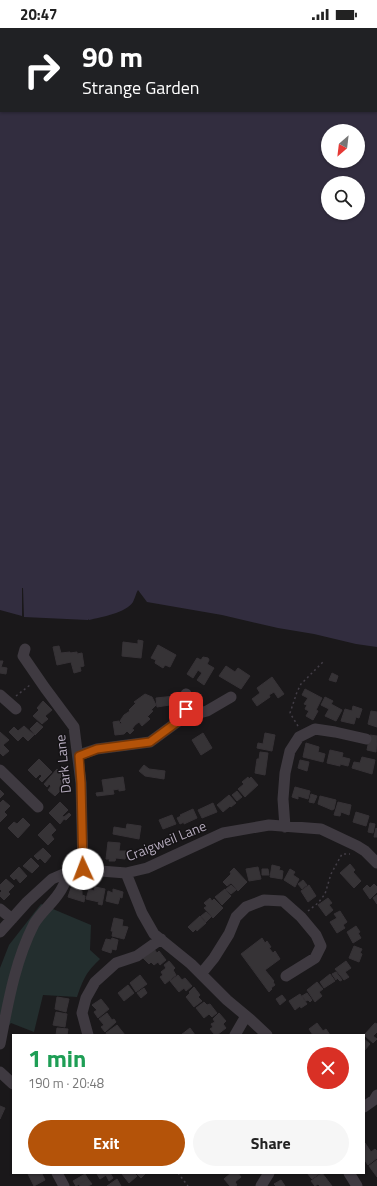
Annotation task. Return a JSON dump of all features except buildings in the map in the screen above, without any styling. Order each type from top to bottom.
[{"type":"street","name":"Dark Lane","points":[[25,649],[23,656],[38,679],[74,726],[79,756],[81,783],[83,869]]},
{"type":"street","points":[[184,717],[187,700],[186,694]]},
{"type":"street","points":[[79,756],[97,749],[150,742],[184,717],[207,711],[231,697]]},
{"type":"street","points":[[285,827],[283,800],[285,773],[290,750],[299,737],[315,729],[366,739]]},
{"type":"street","points":[[0,770],[38,807]]},
{"type":"street","name":"Craigweil Lane","points":[[266,1034],[252,1020],[226,1000],[191,964],[154,934],[142,913],[126,873],[147,868],[223,833],[269,826],[321,829],[358,846],[376,859]]},
{"type":"street","points":[[0,932],[27,902],[52,879],[75,868],[126,873]]},
{"type":"street","points":[[0,1044],[10,995],[22,951],[35,923],[59,893],[66,880],[64,874]]},
{"type":"street","points":[[201,974],[214,958],[229,934],[236,917],[246,907],[264,900],[283,901],[301,917],[316,935],[321,946],[315,958],[286,976]]},
{"type":"street","points":[[0,909],[12,919]]},
{"type":"street","points":[[88,1034],[82,1013],[86,998],[95,982],[116,964],[137,956],[161,939]]},
{"type":"street","points":[[236,1034],[246,1016]]},
{"type":"street","points":[[0,1072],[12,1083]]},
{"type":"street","points":[[365,1107],[374,1100],[377,1094]]},
{"type":"street","points":[[57,1174],[64,1186]]},
{"type":"street","points":[[261,1186],[268,1174]]},
{"type":"street","points":[[350,1174],[357,1186]]},
{"type":"path","points":[[304,735],[290,713],[301,684],[324,661]]},
{"type":"path","points":[[8,702],[38,679]]},
{"type":"path","points":[[301,917],[318,903],[325,894],[331,874],[342,854],[354,853],[358,846]]},
{"type":"path","points":[[179,1174],[188,1186]]},
{"type":"shaded area","points":[[0,112],[377,112],[377,647],[278,628],[222,615],[147,602],[138,590],[130,606],[119,612],[89,620],[24,617],[22,588],[22,616],[0,610]]},
{"type":"shaded area","points":[[41,904],[91,925],[90,950],[100,959],[91,968],[86,976],[77,997],[43,995],[34,1032],[11,1023],[0,1035],[0,968],[9,945]]},
{"type":"route","points":[[83,869],[79,756],[97,749],[150,742],[184,717],[186,709]]}]
